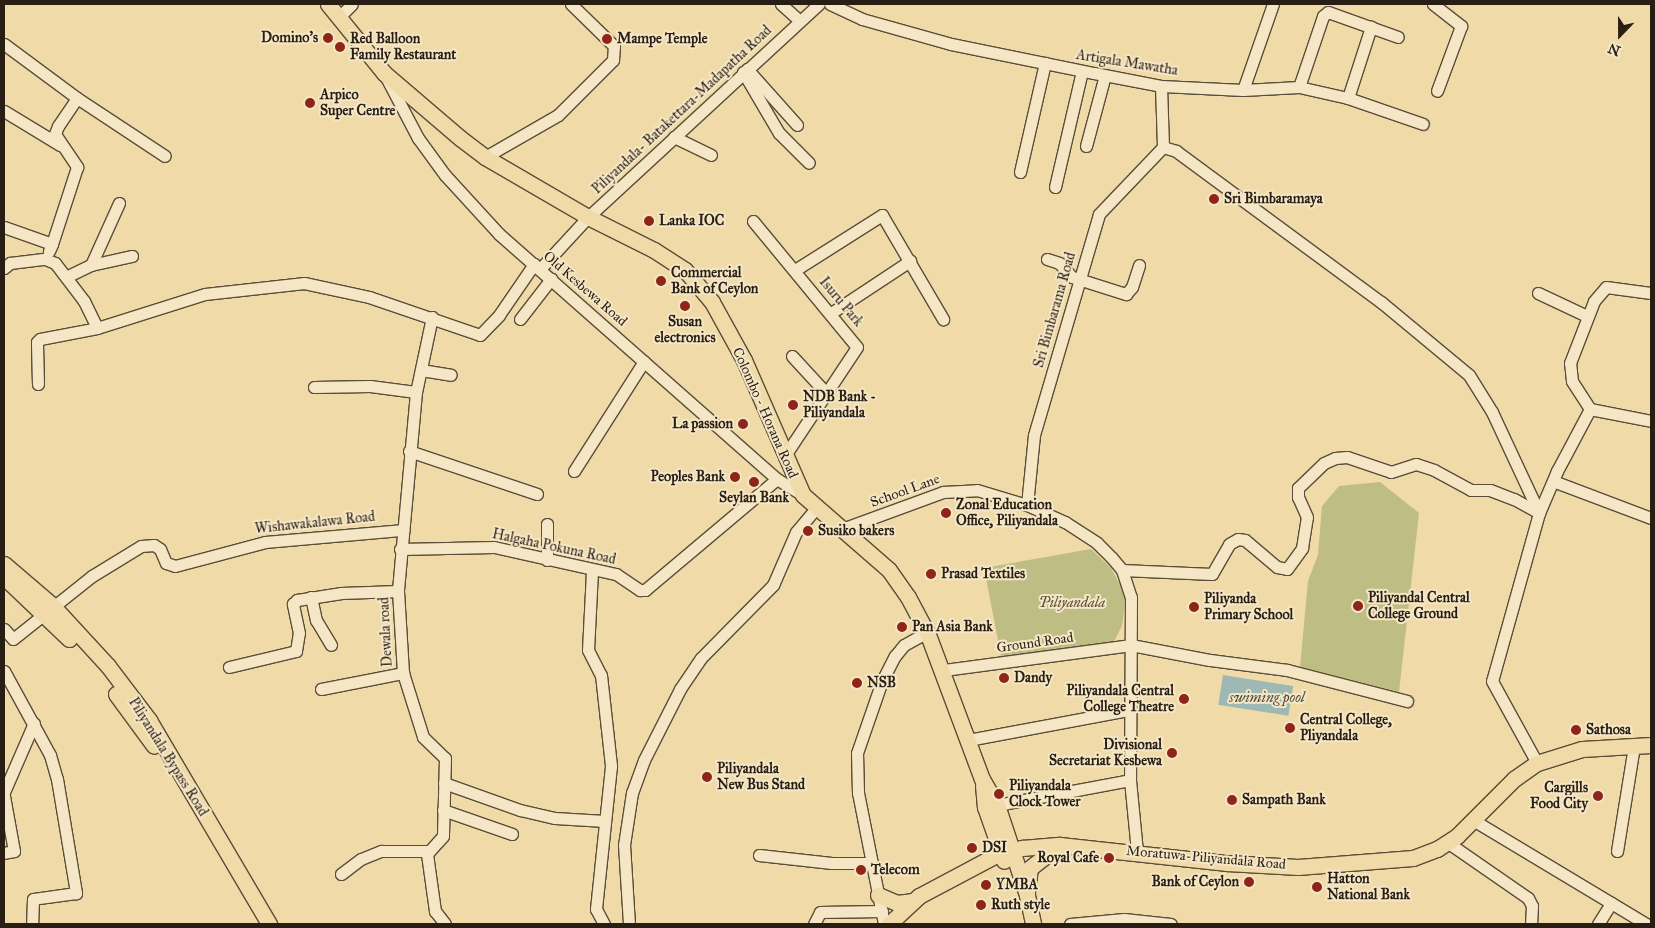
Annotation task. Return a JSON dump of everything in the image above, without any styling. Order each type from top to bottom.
[{"type":"main road","name":"Colombo - Horana Road","points":[[328,4],[384,73],[485,157],[588,217],[654,250],[696,281],[712,302],[744,360],[784,457],[803,495],[888,570],[908,597],[927,632],[944,670],[982,779]]},
{"type":"main road","name":"Piliyandala Bypass Road","points":[[4,564],[108,666],[149,720],[269,924]]},
{"type":"main road","name":"Piliyandala Bypass Road","points":[[4,577],[48,609],[102,675],[154,746],[258,924]]},
{"type":"main road","name":"Moratuwa-Piliyandala Road","points":[[1007,856],[1060,845],[1114,849],[1227,863],[1326,866],[1413,858],[1447,842],[1473,820],[1514,778],[1537,763],[1574,750],[1651,746]]},
{"type":"main road","points":[[982,779],[997,805],[1007,856],[1027,894],[1033,924]]},
{"type":"main road","points":[[982,779],[985,807],[1007,856],[1033,924]]},
{"type":"main road","name":"Moratuwa-Piliyandala Road","points":[[1007,856],[1114,849]]},
{"type":"main road","points":[[1027,894],[1030,868],[1049,853]]},
{"type":"main road","points":[[885,918],[913,901],[1007,856]]},
{"type":"main road","points":[[900,924],[920,904],[1007,856]]},
{"type":"main road","points":[[878,895],[897,903],[913,901]]},
{"type":"street","points":[[339,17],[352,4]]},
{"type":"street","points":[[485,157],[558,115],[613,60],[616,54],[614,46],[571,4]]},
{"type":"street","points":[[781,4],[800,21]]},
{"type":"street","name":"Piliyandala- Batakettara-Madapatha Road","points":[[537,267],[588,217],[818,4]]},
{"type":"street","name":"Artigala Mawatha","points":[[830,4],[862,19],[942,41],[1082,71],[1161,86],[1243,90],[1299,87],[1348,98],[1423,124]]},
{"type":"street","points":[[1243,90],[1273,4]]},
{"type":"street","points":[[1433,4],[1461,26],[1437,91]]},
{"type":"street","points":[[1299,87],[1325,14],[1398,37]]},
{"type":"street","points":[[1348,98],[1371,27]]},
{"type":"street","points":[[4,44],[77,98],[165,156]]},
{"type":"street","points":[[1020,172],[1045,63]]},
{"type":"street","points":[[745,71],[797,125]]},
{"type":"street","points":[[745,71],[779,133],[809,164]]},
{"type":"street","points":[[1055,187],[1082,71]]},
{"type":"street","name":"Old Kesbewa Road","points":[[384,73],[418,138],[445,175],[499,234],[777,479],[803,495]]},
{"type":"street","points":[[1086,146],[1104,75]]},
{"type":"street","points":[[1161,86],[1163,147],[1176,151],[1381,302],[1469,375],[1492,412],[1539,513]]},
{"type":"street","points":[[60,145],[55,134],[58,126],[77,98]]},
{"type":"street","points":[[4,111],[71,153],[77,167],[52,244],[45,259]]},
{"type":"street","points":[[674,137],[711,155]]},
{"type":"street","name":"Sri Bimbarama Road","points":[[1028,505],[1034,435],[1099,214],[1163,147]]},
{"type":"street","points":[[91,265],[119,204]]},
{"type":"street","points":[[794,270],[882,215],[943,319]]},
{"type":"street","name":"Isuru Park","points":[[753,222],[831,313],[857,347],[784,457]]},
{"type":"street","points":[[4,227],[52,244]]},
{"type":"street","points":[[66,277],[91,265],[132,256]]},
{"type":"street","points":[[4,268],[10,263],[45,259],[56,263],[84,301],[97,328]]},
{"type":"street","points":[[1047,260],[1059,264],[1072,277],[1126,294],[1132,287],[1139,265]]},
{"type":"street","points":[[831,313],[910,261]]},
{"type":"street","points":[[38,384],[37,342],[97,328],[204,294],[304,283],[369,297],[432,317],[475,334],[484,334],[537,267]]},
{"type":"street","points":[[520,318],[551,279]]},
{"type":"street","points":[[1590,410],[1570,374],[1574,349],[1586,316],[1602,289],[1606,287],[1651,293]]},
{"type":"street","points":[[1538,293],[1586,316]]},
{"type":"street","name":"Dewala road","points":[[428,851],[442,839],[445,758],[439,749],[425,741],[403,673],[398,591],[400,549],[416,392],[432,317]]},
{"type":"street","points":[[792,356],[827,394]]},
{"type":"street","points":[[574,470],[644,362]]},
{"type":"street","points":[[421,370],[451,375]]},
{"type":"street","points":[[314,387],[362,386],[416,392]]},
{"type":"street","points":[[1537,763],[1492,681],[1539,513],[1553,481],[1590,410]]},
{"type":"street","points":[[1590,410],[1651,421]]},
{"type":"street","points":[[409,451],[537,494]]},
{"type":"street","points":[[1122,570],[1212,574],[1229,544],[1238,539],[1245,540],[1277,567],[1287,569],[1302,548],[1307,517],[1298,497],[1298,488],[1324,463],[1335,458],[1348,457],[1391,472],[1416,464],[1434,470],[1472,490],[1490,490],[1514,499],[1539,513]]},
{"type":"street","name":"Halgaha Pokuna Road","points":[[400,549],[494,547],[616,574],[640,590],[645,590],[777,479]]},
{"type":"street","points":[[1553,481],[1651,518]]},
{"type":"street","name":"School Lane","points":[[842,529],[956,490],[977,490],[1028,505],[1065,522],[1097,543],[1122,570],[1131,597],[1130,780],[1137,852]]},
{"type":"street","points":[[629,924],[624,845],[632,793],[644,760],[680,689],[701,658],[773,585],[796,532],[816,508]]},
{"type":"street","points":[[547,524],[547,560]]},
{"type":"street","name":"Wishawakalawa Road","points":[[4,646],[48,609],[141,546],[154,545],[160,549],[166,563],[175,566],[264,542],[403,530]]},
{"type":"street","points":[[592,570],[588,650],[602,675],[611,766],[596,909],[604,924]]},
{"type":"street","points":[[229,666],[294,653],[298,646],[299,633],[293,604],[297,600],[311,597],[398,591]]},
{"type":"street","points":[[311,597],[318,624],[331,645]]},
{"type":"street","points":[[4,628],[13,638]]},
{"type":"street","points":[[884,924],[885,918],[878,895],[858,793],[856,753],[895,656],[904,646],[927,632]]},
{"type":"street","name":"Ground Road","points":[[944,670],[1131,645],[1210,660],[1286,670],[1407,701]]},
{"type":"street","points":[[4,671],[34,723],[50,755],[58,779],[76,893],[33,899],[32,924]]},
{"type":"street","points":[[321,690],[403,673]]},
{"type":"street","points":[[968,740],[1129,710]]},
{"type":"street","points":[[4,792],[34,723]]},
{"type":"street","points":[[1617,851],[1634,746]]},
{"type":"street","points":[[997,805],[1130,780]]},
{"type":"street","points":[[444,783],[520,810],[556,818],[605,822]]},
{"type":"street","points":[[4,796],[13,851]]},
{"type":"street","points":[[443,810],[512,834]]},
{"type":"street","points":[[1473,820],[1646,924]]},
{"type":"street","points":[[1447,842],[1528,898],[1532,906],[1531,924]]},
{"type":"street","points":[[341,874],[361,858],[381,851],[428,851],[436,911],[445,924]]},
{"type":"street","points":[[759,855],[832,863],[872,863]]},
{"type":"street","points":[[1598,924],[1611,904]]},
{"type":"street","points":[[814,924],[820,912],[885,918]]},
{"type":"street","points":[[1070,924],[1124,918],[1171,924]]},
{"type":"green space","name":"Piliyandal Central College Ground","points":[[1380,482],[1419,513],[1399,692],[1300,667],[1308,581],[1318,555],[1322,506],[1339,486]]},
{"type":"green space","name":"Piliyandala","points":[[1091,549],[1111,568],[1126,596],[1122,626],[1113,643],[1002,661],[984,568]]},
{"type":"water","name":"swiming pool","points":[[1223,675],[1293,686],[1288,716],[1218,705]]},
{"type":"place","name":"Domino's","points":[[328,38]]},
{"type":"place","name":"Mampe Temple","points":[[607,39]]},
{"type":"place","name":"Red Balloon Family Restaurant","points":[[340,47]]},
{"type":"place","name":"Arpico Super Centre","points":[[310,103]]},
{"type":"place","name":"Sri Bimbaramaya","points":[[1214,199]]},
{"type":"place","name":"Lanka IOC","points":[[649,221]]},
{"type":"place","name":"Commercial Bank of Ceylon","points":[[661,281]]},
{"type":"place","name":"Susan electronics","points":[[685,306]]},
{"type":"place","name":"NDB Bank - Piliyandala","points":[[793,405]]},
{"type":"place","name":"La passion","points":[[743,424]]},
{"type":"place","name":"Peoples Bank","points":[[735,477]]},
{"type":"place","name":"Seylan Bank","points":[[754,482]]},
{"type":"place","name":"Zonal Education Office, Piliyandala","points":[[946,513]]},
{"type":"place","name":"Susiko bakers","points":[[808,531]]},
{"type":"place","name":"Prasad Textiles","points":[[931,574]]},
{"type":"place","name":"Piliyandal Central College Ground","points":[[1358,606]]},
{"type":"place","name":"Piliyanda Primary School","points":[[1194,607]]},
{"type":"place","name":"Pan Asia Bank","points":[[902,627]]},
{"type":"place","name":"Dandy","points":[[1004,678]]},
{"type":"place","name":"NSB","points":[[857,683]]},
{"type":"place","name":"Piliyandala Central College Theatre","points":[[1184,699]]},
{"type":"place","name":"Central College, Pliyandala","points":[[1290,728]]},
{"type":"place","name":"Sathosa","points":[[1576,730]]},
{"type":"place","name":"Divisional Secretariat Kesbewa","points":[[1172,753]]},
{"type":"place","name":"Piliyandala New Bus Stand","points":[[707,777]]},
{"type":"place","name":"Piliyandala Clock Tower","points":[[999,794]]},
{"type":"place","name":"Cargills Food City","points":[[1598,796]]},
{"type":"place","name":"Sampath Bank","points":[[1232,800]]},
{"type":"place","name":"DSI","points":[[972,848]]},
{"type":"place","name":"Royal Cafe","points":[[1109,858]]},
{"type":"place","name":"Telecom","points":[[861,870]]},
{"type":"place","name":"Bank of Ceylon","points":[[1249,882]]},
{"type":"place","name":"YMBA","points":[[986,885]]},
{"type":"place","name":"Hatton National Bank","points":[[1317,887]]},
{"type":"place","name":"Ruth style","points":[[981,905]]}]
